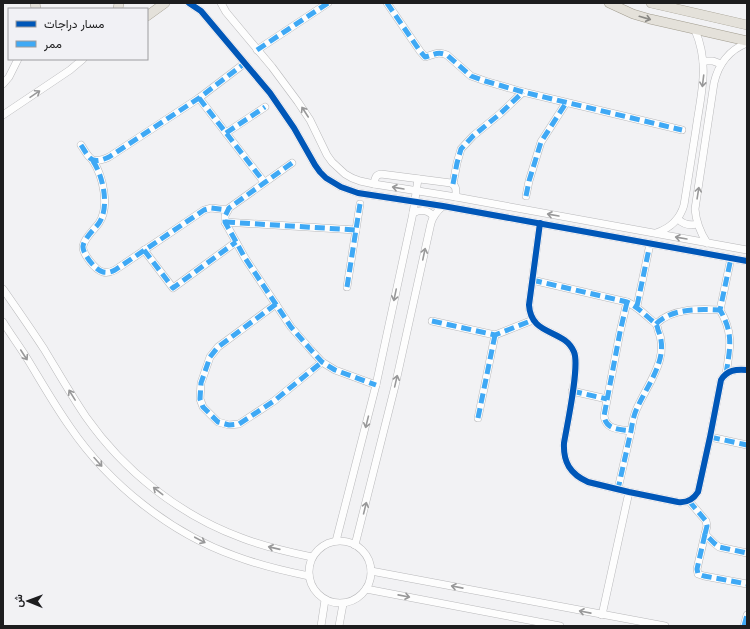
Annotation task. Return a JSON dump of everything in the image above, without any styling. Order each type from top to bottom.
[{"type":"main road","points":[[148,15],[165,3]]},
{"type":"main road","points":[[609,3],[638,16],[747,42]]},
{"type":"main road","points":[[651,3],[747,25]]},
{"type":"main road","points":[[705,32],[708,16]]},
{"type":"street","points":[[189,3],[201,7],[257,77],[294,128],[315,165],[326,178],[349,191],[540,223],[747,261]]},
{"type":"street","points":[[221,3],[226,12],[298,102],[310,120],[332,162],[341,171],[352,178],[374,184],[747,250]]},
{"type":"street","points":[[257,50],[328,3]]},
{"type":"street","points":[[387,3],[424,57],[443,53],[471,76],[485,81],[566,103],[682,130]]},
{"type":"street","points":[[656,234],[667,229],[678,219],[684,205],[704,77],[701,46],[695,30]]},
{"type":"street","points":[[707,243],[698,224],[695,209],[714,83],[721,64],[729,54],[747,42]]},
{"type":"street","points":[[3,84],[17,60]]},
{"type":"street","points":[[3,115],[70,70],[82,60]]},
{"type":"street","points":[[703,61],[712,61],[721,64]]},
{"type":"street","points":[[93,160],[101,161],[109,157],[199,98],[245,63]]},
{"type":"street","points":[[456,198],[456,188],[453,184],[461,149],[473,136],[501,113],[523,92]]},
{"type":"street","points":[[199,98],[264,182]]},
{"type":"street","points":[[526,196],[541,142],[566,103]]},
{"type":"street","points":[[226,133],[265,107]]},
{"type":"street","points":[[81,144],[98,167],[104,196],[104,209],[101,221],[85,241],[83,247],[84,251],[96,268],[104,273],[115,270],[204,210],[211,208],[228,210]]},
{"type":"street","points":[[292,163],[264,182],[228,210],[225,216],[225,222],[245,258],[291,327],[322,362],[335,370],[376,385]]},
{"type":"street","points":[[374,184],[376,176],[379,174],[453,184]]},
{"type":"street","points":[[336,541],[376,385],[413,213],[418,179]]},
{"type":"street","points":[[347,287],[360,204]]},
{"type":"street","points":[[355,545],[395,386],[431,223],[433,216],[443,206]]},
{"type":"street","points":[[413,213],[424,210],[433,216]]},
{"type":"street","points":[[526,221],[528,211]]},
{"type":"street","points":[[678,219],[687,224],[698,224]]},
{"type":"street","points":[[225,222],[356,230]]},
{"type":"street","points":[[540,223],[529,311],[533,320],[540,327],[567,342],[573,350],[576,360],[564,443],[567,464],[581,479],[629,492],[678,502],[689,501],[698,492],[721,380],[732,370],[747,370]]},
{"type":"street","points":[[144,250],[173,288],[236,242]]},
{"type":"street","points":[[637,306],[650,244]]},
{"type":"street","points":[[726,374],[730,342],[726,320],[720,310],[732,258]]},
{"type":"street","points":[[532,280],[627,302],[637,306],[656,324],[661,336],[662,351],[655,375],[635,413],[632,422],[618,489]]},
{"type":"street","points":[[3,289],[86,416],[122,460],[143,480],[190,513],[214,526],[241,538],[267,547],[312,557]]},
{"type":"street","points":[[627,302],[604,416],[606,423],[612,428],[631,431]]},
{"type":"street","points":[[276,304],[218,346],[210,357],[201,383],[200,399],[203,407],[218,422],[229,425],[239,424],[274,401],[322,362]]},
{"type":"street","points":[[656,324],[661,319],[669,315],[680,312],[700,309],[720,310]]},
{"type":"street","points":[[432,321],[495,335],[533,320]]},
{"type":"street","points":[[3,322],[70,428],[109,474],[131,494],[154,513],[206,544],[234,556],[262,565],[309,576]]},
{"type":"street","points":[[478,418],[495,335]]},
{"type":"street","points":[[572,391],[607,399]]},
{"type":"street","points":[[710,437],[747,445]]},
{"type":"street","points":[[602,615],[629,492]]},
{"type":"street","points":[[689,501],[706,521],[706,534],[697,569],[698,574],[747,584]]},
{"type":"street","points":[[706,534],[719,547],[747,553]]},
{"type":"street","points":[[336,541],[355,545],[363,552],[368,560],[371,571],[366,589],[360,596],[343,604],[325,600],[317,594],[311,586],[309,566],[312,557],[326,544],[336,541]]},
{"type":"street","points":[[371,571],[665,626]]},
{"type":"street","points":[[366,589],[560,626]]},
{"type":"street","points":[[321,626],[325,600]]},
{"type":"street","points":[[339,626],[343,604]]},
{"type":"street","points":[[744,626],[747,615]]},
{"type":"marked path","points":[[257,50],[328,3]]},
{"type":"marked path","points":[[387,3],[425,57],[441,53],[447,55],[471,76],[485,81],[523,92],[682,130]]},
{"type":"marked path","points":[[81,145],[92,159],[98,160],[109,157],[199,98],[245,63]]},
{"type":"marked path","points":[[453,184],[461,149],[473,136],[501,113],[523,92]]},
{"type":"marked path","points":[[199,98],[264,182]]},
{"type":"marked path","points":[[526,196],[541,142],[566,103]]},
{"type":"marked path","points":[[226,133],[265,107]]},
{"type":"marked path","points":[[93,161],[97,167],[102,183],[105,200],[104,209],[99,223],[86,240],[83,249],[93,265],[100,271],[109,272],[115,270],[204,210],[211,208],[228,210]]},
{"type":"marked path","points":[[292,163],[229,208],[225,216],[225,222],[245,258],[291,327],[322,362],[335,370],[376,385]]},
{"type":"marked path","points":[[347,287],[360,204]]},
{"type":"marked path","points":[[225,222],[356,230]]},
{"type":"marked path","points":[[144,250],[173,288],[236,242]]},
{"type":"marked path","points":[[637,306],[650,244]]},
{"type":"marked path","points":[[726,374],[730,341],[727,326],[720,310],[731,258]]},
{"type":"marked path","points":[[532,280],[627,302],[633,305],[657,326],[661,341],[659,362],[635,413],[618,489]]},
{"type":"marked path","points":[[627,302],[604,416],[605,421],[610,426],[631,431]]},
{"type":"marked path","points":[[276,304],[218,347],[210,357],[201,383],[200,399],[203,407],[218,422],[229,425],[239,424],[274,401],[322,362]]},
{"type":"marked path","points":[[656,324],[662,319],[678,312],[720,310]]},
{"type":"marked path","points":[[432,321],[495,335],[533,320]]},
{"type":"marked path","points":[[478,418],[495,335]]},
{"type":"marked path","points":[[572,391],[607,399]]},
{"type":"marked path","points":[[710,437],[747,445]]},
{"type":"marked path","points":[[689,501],[706,521],[707,526],[705,534],[714,543],[719,547],[747,553]]},
{"type":"marked path","points":[[705,534],[697,569],[698,574],[747,584]]},
{"type":"marked path","points":[[744,626],[747,615]]},
{"type":"cycle path","points":[[189,3],[201,11],[270,93],[294,128],[320,172],[326,178],[341,187],[358,193],[443,206],[747,261]]},
{"type":"cycle path","points":[[540,223],[529,305],[531,315],[535,322],[541,328],[563,339],[569,344],[574,352],[574,382],[564,450],[566,462],[569,467],[582,479],[588,482],[629,492],[678,502],[684,502],[692,499],[698,492],[721,380],[729,372],[747,370]]}]
